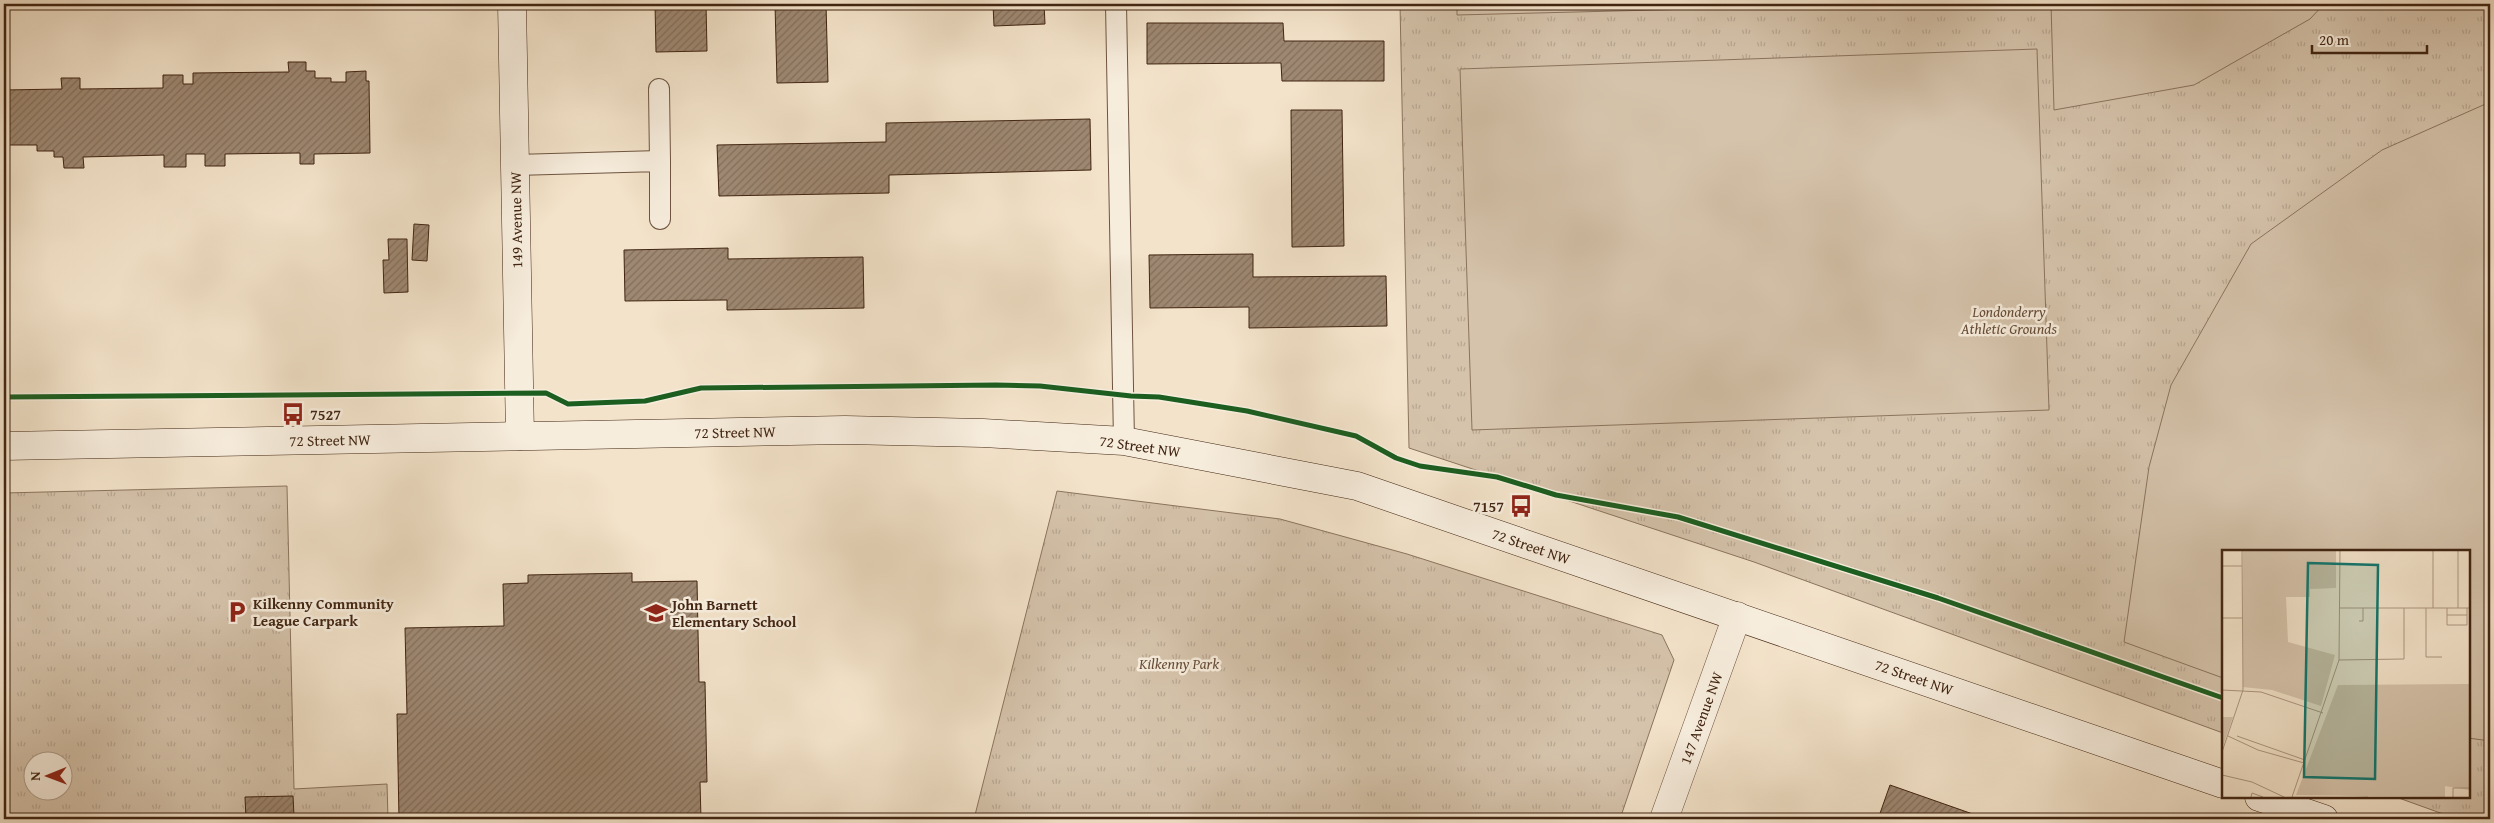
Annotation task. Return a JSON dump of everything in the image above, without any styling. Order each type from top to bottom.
[{"type":"street","name":"149 Avenue NW","points":[[512,4],[520,436]]},
{"type":"street","name":"72 Street NW","points":[[4,446],[845,430],[983,433],[1124,441],[1357,486],[2222,784]]},
{"type":"street","name":"147 Avenue NW","points":[[1664,819],[1737,616]]},
{"type":"street","points":[[2261,798],[2293,814],[2324,819]]},
{"type":"lane","points":[[1116,4],[1124,441]]},
{"type":"lane","points":[[659,89],[660,219]]},
{"type":"lane","points":[[515,165],[660,161]]},
{"type":"green space","name":"Londonderry Athletic Grounds","points":[[1400,4],[2490,4],[2490,819],[2457,819],[2399,798],[2469,798],[2469,550],[2222,550],[2222,733],[1754,562],[1409,448]]},
{"type":"green space","points":[[1457,4],[1892,4],[1457,15]]},
{"type":"green space","points":[[2051,4],[2324,4],[2310,19],[2194,85],[2054,110]]},
{"type":"green space","points":[[2037,49],[2049,410],[1472,430],[1460,69]]},
{"type":"green space","points":[[2490,102],[2490,741],[2469,738],[2469,550],[2222,550],[2222,678],[2124,642],[2149,467],[2171,385],[2251,244],[2382,150]]},
{"type":"green space","points":[[287,486],[294,789],[387,784],[388,819],[4,819],[4,493]]},
{"type":"green space","name":"Kilkenny Park","points":[[1057,491],[1280,519],[1407,554],[1662,635],[1674,660],[1620,819],[974,819]]},
{"type":"building","points":[[655,4],[706,4],[707,51],[656,52]]},
{"type":"building","points":[[775,4],[826,4],[828,82],[777,83]]},
{"type":"building","points":[[993,4],[1044,4],[1045,24],[994,26]]},
{"type":"building","points":[[1147,23],[1283,23],[1284,41],[1384,41],[1384,81],[1282,81],[1281,63],[1147,64]]},
{"type":"building","points":[[288,62],[306,62],[306,71],[315,71],[315,78],[331,78],[331,82],[346,82],[346,72],[366,71],[366,81],[369,81],[370,153],[314,154],[314,164],[300,164],[300,153],[225,154],[225,166],[205,166],[205,154],[186,154],[186,167],[164,167],[164,155],[83,157],[84,168],[64,168],[63,157],[54,157],[54,151],[37,151],[37,145],[4,145],[4,90],[62,89],[61,78],[80,78],[80,89],[163,88],[163,75],[183,75],[183,84],[193,84],[193,73],[289,72]]},
{"type":"building","points":[[1291,110],[1342,110],[1344,246],[1292,247]]},
{"type":"building","points":[[1090,119],[1091,170],[889,175],[889,193],[719,196],[717,145],[886,142],[886,123]]},
{"type":"building","points":[[414,224],[429,225],[427,261],[412,260]]},
{"type":"building","points":[[388,239],[407,239],[408,292],[384,293],[383,260],[389,260]]},
{"type":"building","points":[[728,248],[728,259],[863,257],[864,308],[727,310],[727,300],[625,301],[624,250]]},
{"type":"building","points":[[1253,254],[1253,277],[1386,276],[1387,326],[1249,328],[1249,307],[1150,308],[1149,255]]},
{"type":"building","points":[[632,573],[632,582],[697,581],[699,682],[705,682],[707,782],[700,782],[701,819],[399,819],[397,714],[407,714],[405,628],[504,626],[503,584],[528,583],[528,575]]},
{"type":"building","points":[[1890,785],[1987,819],[1878,819]]},
{"type":"building","points":[[293,796],[294,816],[307,816],[307,819],[246,819],[245,797]]},
{"type":"cycle path","points":[[4,397],[546,393],[568,404],[645,401],[701,388],[996,385],[1040,386],[1131,396],[1159,397],[1247,411],[1356,436],[1396,458],[1420,466],[1497,477],[1556,495],[1678,517],[1938,598],[2222,698]]},
{"type":"place","name":"7527","points":[[293,414]]},
{"type":"place","name":"7157","points":[[1521,506]]},
{"type":"place","name":"Kilkenny Community League Carpark","points":[[237,612]]},
{"type":"place","name":"John Barnett Elementary School","points":[[656,613]]}]
